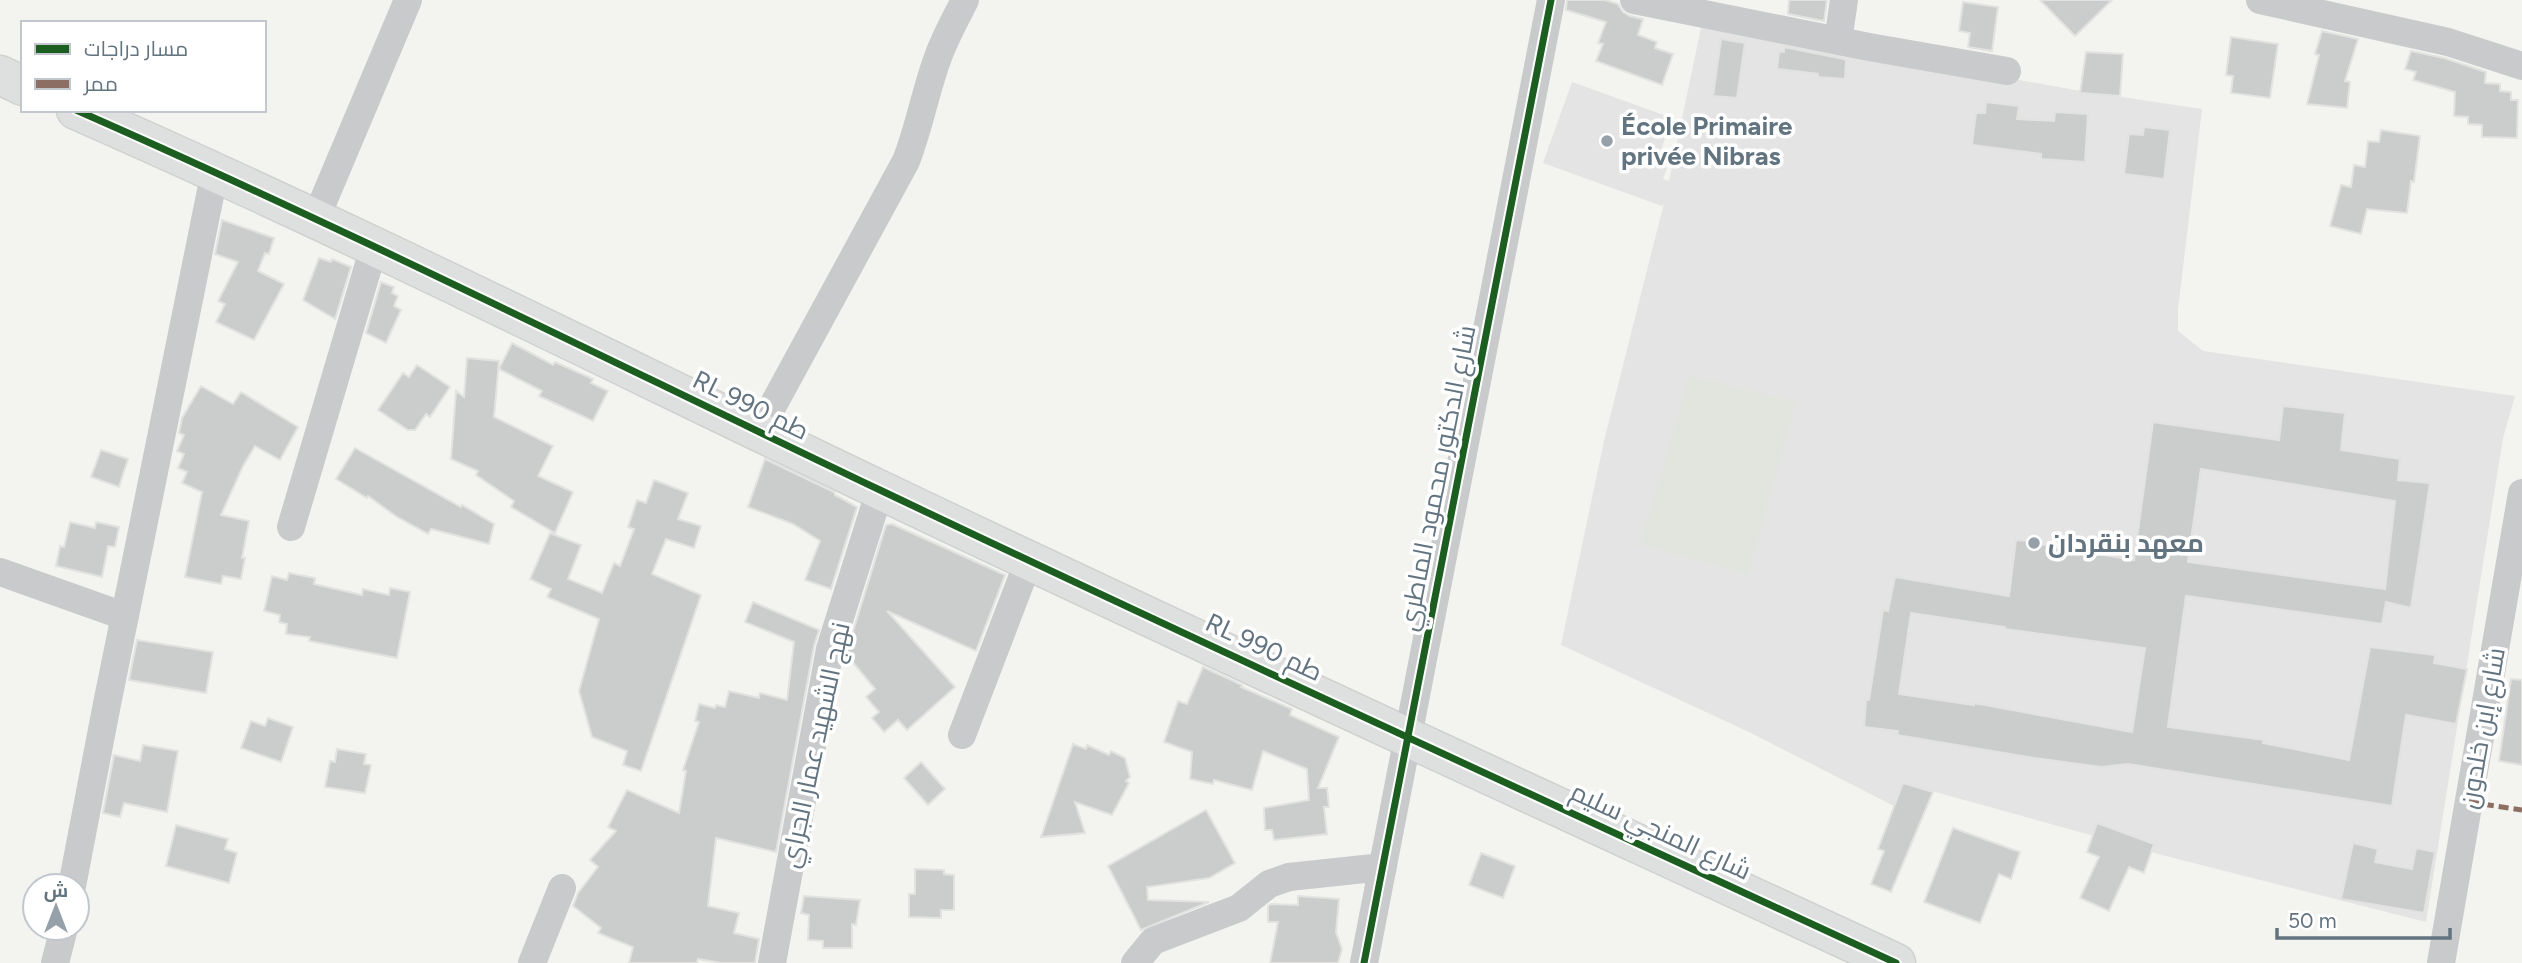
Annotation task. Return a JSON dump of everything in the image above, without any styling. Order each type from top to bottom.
[{"type":"street","points":[[316,218],[408,0]]},
{"type":"street","points":[[759,431],[906,161],[916,136],[936,63],[965,0]]},
{"type":"street","name":"شارع الدكتور محمود الماطري","points":[[1364,963],[1551,0]]},
{"type":"street","points":[[1634,0],[1838,41],[2007,71]]},
{"type":"street","points":[[1838,41],[1844,0]]},
{"type":"street","points":[[2260,0],[2448,42],[2522,66]]},
{"type":"street","points":[[0,75],[21,85]]},
{"type":"street","name":"RL طم 990","points":[[81,112],[316,218],[880,490],[1408,738]]},
{"type":"street","points":[[75,872],[215,171]]},
{"type":"street","points":[[290,527],[374,247]]},
{"type":"street","name":"نهج الشهيد عمار الجراي","points":[[772,963],[830,649],[880,490]]},
{"type":"street","name":"شارع إبن خلدون","points":[[2441,963],[2522,493]]},
{"type":"street","points":[[962,736],[1028,559]]},
{"type":"street","points":[[0,572],[124,616]]},
{"type":"street","name":"شارع المنجي سليم","points":[[1408,738],[1896,963]]},
{"type":"street","points":[[1135,963],[1153,941],[1239,908],[1269,884],[1289,877],[1383,867]]},
{"type":"street","points":[[532,963],[562,888]]},
{"type":"street","points":[[55,963],[60,942]]},
{"type":"shaded area","name":"معهد بنقردان","points":[[1702,23],[2069,89],[2202,109],[2178,309],[2178,331],[2203,351],[2515,396],[2503,438],[2426,922],[2166,856],[1903,783],[1894,806],[1747,731],[1561,645],[1604,441],[1664,203],[1662,206],[1543,163],[1572,82],[1672,118],[1656,164],[1667,168],[1663,179],[1669,181]]},
{"type":"shaded area","points":[[1690,376],[1795,402],[1748,574],[1641,544]]},
{"type":"building","points":[[1567,0],[1605,0],[1618,4],[1623,12],[1630,16],[1643,19],[1638,35],[1657,42],[1655,48],[1673,54],[1662,85],[1596,61],[1603,44],[1598,43],[1606,22],[1566,10]]},
{"type":"building","points":[[1789,0],[1827,0],[1824,21],[1788,14]]},
{"type":"building","points":[[2040,0],[2112,0],[2075,36]]},
{"type":"building","points":[[1963,2],[1998,7],[1992,51],[1968,47],[1970,33],[1959,31]]},
{"type":"building","points":[[2322,31],[2358,39],[2345,81],[2350,82],[2347,108],[2307,104],[2319,55],[2315,54]]},
{"type":"building","points":[[2231,37],[2278,44],[2270,98],[2231,93],[2233,76],[2226,75]]},
{"type":"building","points":[[1721,39],[1745,43],[1737,98],[1713,96]]},
{"type":"building","points":[[1784,47],[1844,59],[1845,79],[1777,69],[1779,52],[1784,52]]},
{"type":"building","points":[[2411,51],[2444,58],[2486,72],[2485,83],[2500,84],[2500,91],[2511,92],[2511,100],[2518,100],[2517,138],[2482,137],[2482,125],[2468,124],[2468,117],[2454,116],[2455,92],[2413,80],[2416,72],[2405,69]]},
{"type":"building","points":[[2086,52],[2123,54],[2120,96],[2080,93]]},
{"type":"building","points":[[1986,102],[2019,106],[2017,119],[2054,121],[2055,112],[2088,114],[2085,162],[2041,159],[2041,154],[1972,145],[1976,113],[1985,113]]},
{"type":"building","points":[[2144,127],[2170,130],[2164,179],[2124,174],[2129,134],[2143,135]]},
{"type":"building","points":[[2381,130],[2420,136],[2407,213],[2367,209],[2361,234],[2330,226],[2341,185],[2351,187],[2354,165],[2365,167],[2368,141],[2379,142]]},
{"type":"building","points":[[222,220],[274,238],[269,254],[265,253],[258,271],[284,284],[254,340],[216,322],[225,304],[218,301],[238,262],[215,254]]},
{"type":"building","points":[[319,258],[331,262],[332,259],[351,267],[335,319],[303,300]]},
{"type":"building","points":[[381,282],[394,287],[392,293],[398,296],[394,306],[401,310],[386,343],[366,333]]},
{"type":"building","points":[[512,343],[553,365],[555,362],[593,379],[591,383],[608,391],[593,421],[539,396],[542,391],[499,369]]},
{"type":"building","points":[[467,358],[499,361],[494,417],[553,446],[538,476],[573,492],[555,533],[511,507],[514,501],[476,475],[478,471],[451,459],[456,391],[464,397]]},
{"type":"building","points":[[417,365],[450,387],[430,417],[426,414],[415,430],[408,430],[378,410],[403,373],[409,377]]},
{"type":"building","points":[[201,386],[233,404],[241,392],[298,427],[280,460],[255,446],[243,466],[221,515],[249,521],[242,558],[245,558],[241,579],[223,576],[221,584],[185,577],[202,492],[182,483],[187,472],[178,468],[184,454],[177,451],[184,435],[179,433],[182,418]]},
{"type":"building","points":[[2283,406],[2345,413],[2341,450],[2400,459],[2398,480],[2430,483],[2411,608],[2386,602],[2382,624],[2186,596],[2168,727],[2264,740],[2263,743],[2349,760],[2370,647],[2435,655],[2434,663],[2467,669],[2456,724],[2406,715],[2392,806],[2128,764],[2101,767],[2034,758],[1897,735],[1898,731],[1864,727],[1866,700],[1869,700],[1883,610],[1888,611],[1895,577],[2009,596],[2016,540],[2134,560],[2153,422],[2279,440]],"holes":[[[2201,469],[2395,501],[2385,589],[2188,562]],[[1911,613],[2145,648],[2132,732],[1974,703],[1899,694]]]},
{"type":"building","points":[[355,448],[494,524],[489,544],[431,529],[428,534],[336,479]]},
{"type":"building","points":[[101,450],[128,459],[119,487],[91,477]]},
{"type":"building","points":[[765,459],[834,492],[857,507],[831,589],[805,580],[820,541],[793,524],[748,507]]},
{"type":"building","points":[[654,480],[688,493],[678,519],[701,526],[694,548],[666,539],[652,574],[701,595],[641,771],[623,765],[627,751],[592,737],[579,691],[599,619],[547,597],[551,589],[530,579],[550,533],[581,545],[568,579],[602,593],[614,563],[620,566],[634,529],[628,527],[637,500],[646,503]]},
{"type":"building","points":[[70,522],[95,528],[96,522],[119,527],[115,547],[108,546],[102,577],[56,566],[60,546],[64,547]]},
{"type":"building","points":[[892,524],[1005,575],[976,651],[887,611],[955,687],[907,730],[898,720],[884,732],[872,718],[879,712],[866,697],[875,689],[846,654],[886,525]]},
{"type":"building","points":[[289,573],[315,578],[314,584],[362,595],[363,589],[389,595],[390,588],[410,592],[397,658],[309,641],[310,637],[286,634],[287,624],[279,622],[280,615],[264,611],[272,576],[287,580]]},
{"type":"building","points":[[753,602],[819,630],[776,852],[716,838],[708,906],[739,913],[734,933],[759,939],[755,963],[721,963],[698,959],[697,963],[629,963],[633,947],[598,933],[601,928],[573,906],[578,893],[598,867],[590,860],[616,831],[608,827],[627,790],[679,813],[686,771],[683,770],[699,722],[695,721],[699,704],[715,708],[716,705],[725,707],[729,691],[759,698],[760,693],[787,700],[794,642],[745,622]]},
{"type":"building","points":[[137,640],[213,652],[206,693],[129,680]]},
{"type":"building","points":[[1203,667],[1292,709],[1290,715],[1339,737],[1318,788],[1327,788],[1329,807],[1324,807],[1327,834],[1274,840],[1272,830],[1265,830],[1264,808],[1309,800],[1307,769],[1263,751],[1252,790],[1214,780],[1213,784],[1190,779],[1192,752],[1164,742],[1178,701],[1187,704]]},
{"type":"building","points":[[2511,679],[2522,680],[2522,765],[2499,761]]},
{"type":"building","points":[[268,718],[293,727],[281,762],[241,748],[251,721],[265,726]]},
{"type":"building","points":[[1073,744],[1086,749],[1087,745],[1109,755],[1111,751],[1125,758],[1130,777],[1126,781],[1129,783],[1112,815],[1075,802],[1085,833],[1041,837]]},
{"type":"building","points":[[143,745],[178,751],[167,812],[124,803],[120,817],[103,813],[114,755],[140,761]]},
{"type":"building","points":[[337,749],[366,754],[364,764],[371,765],[365,793],[325,787],[330,761],[335,762]]},
{"type":"building","points":[[921,762],[945,789],[928,805],[904,778]]},
{"type":"building","points":[[1903,783],[1933,792],[1891,892],[1871,884],[1884,851],[1878,849]]},
{"type":"building","points":[[1206,810],[1235,863],[1209,878],[1147,887],[1148,900],[1209,902],[1141,930],[1108,866]]},
{"type":"building","points":[[2097,823],[2154,844],[2144,873],[2129,867],[2109,911],[2080,898],[2099,857],[2087,852]]},
{"type":"building","points":[[176,825],[228,839],[225,849],[237,853],[229,883],[166,866]]},
{"type":"building","points":[[1953,828],[2020,852],[2011,879],[1999,874],[1980,923],[1924,902]]},
{"type":"building","points":[[2353,843],[2378,849],[2375,862],[2412,869],[2416,848],[2435,852],[2424,913],[2341,899]]},
{"type":"building","points":[[1481,853],[1515,866],[1503,898],[1469,885]]},
{"type":"building","points":[[915,869],[944,870],[944,874],[954,875],[954,910],[941,910],[941,918],[909,917],[909,894],[915,894]]},
{"type":"building","points":[[804,896],[860,900],[856,925],[852,924],[852,948],[823,948],[823,941],[808,940],[809,915],[801,913]]},
{"type":"building","points":[[1298,896],[1339,899],[1336,932],[1342,949],[1338,963],[1270,963],[1278,922],[1268,922],[1268,906],[1298,905]]},
{"type":"marked path","points":[[2469,802],[2522,810]]},
{"type":"cycle path","points":[[1364,963],[1551,0]]},
{"type":"cycle path","points":[[80,112],[379,249],[1133,610],[1896,963]]},
{"type":"place","name":"École Primaire privée Nibras","points":[[1607,141]]},
{"type":"place","name":"معهد بنقردان","points":[[2034,543]]}]
